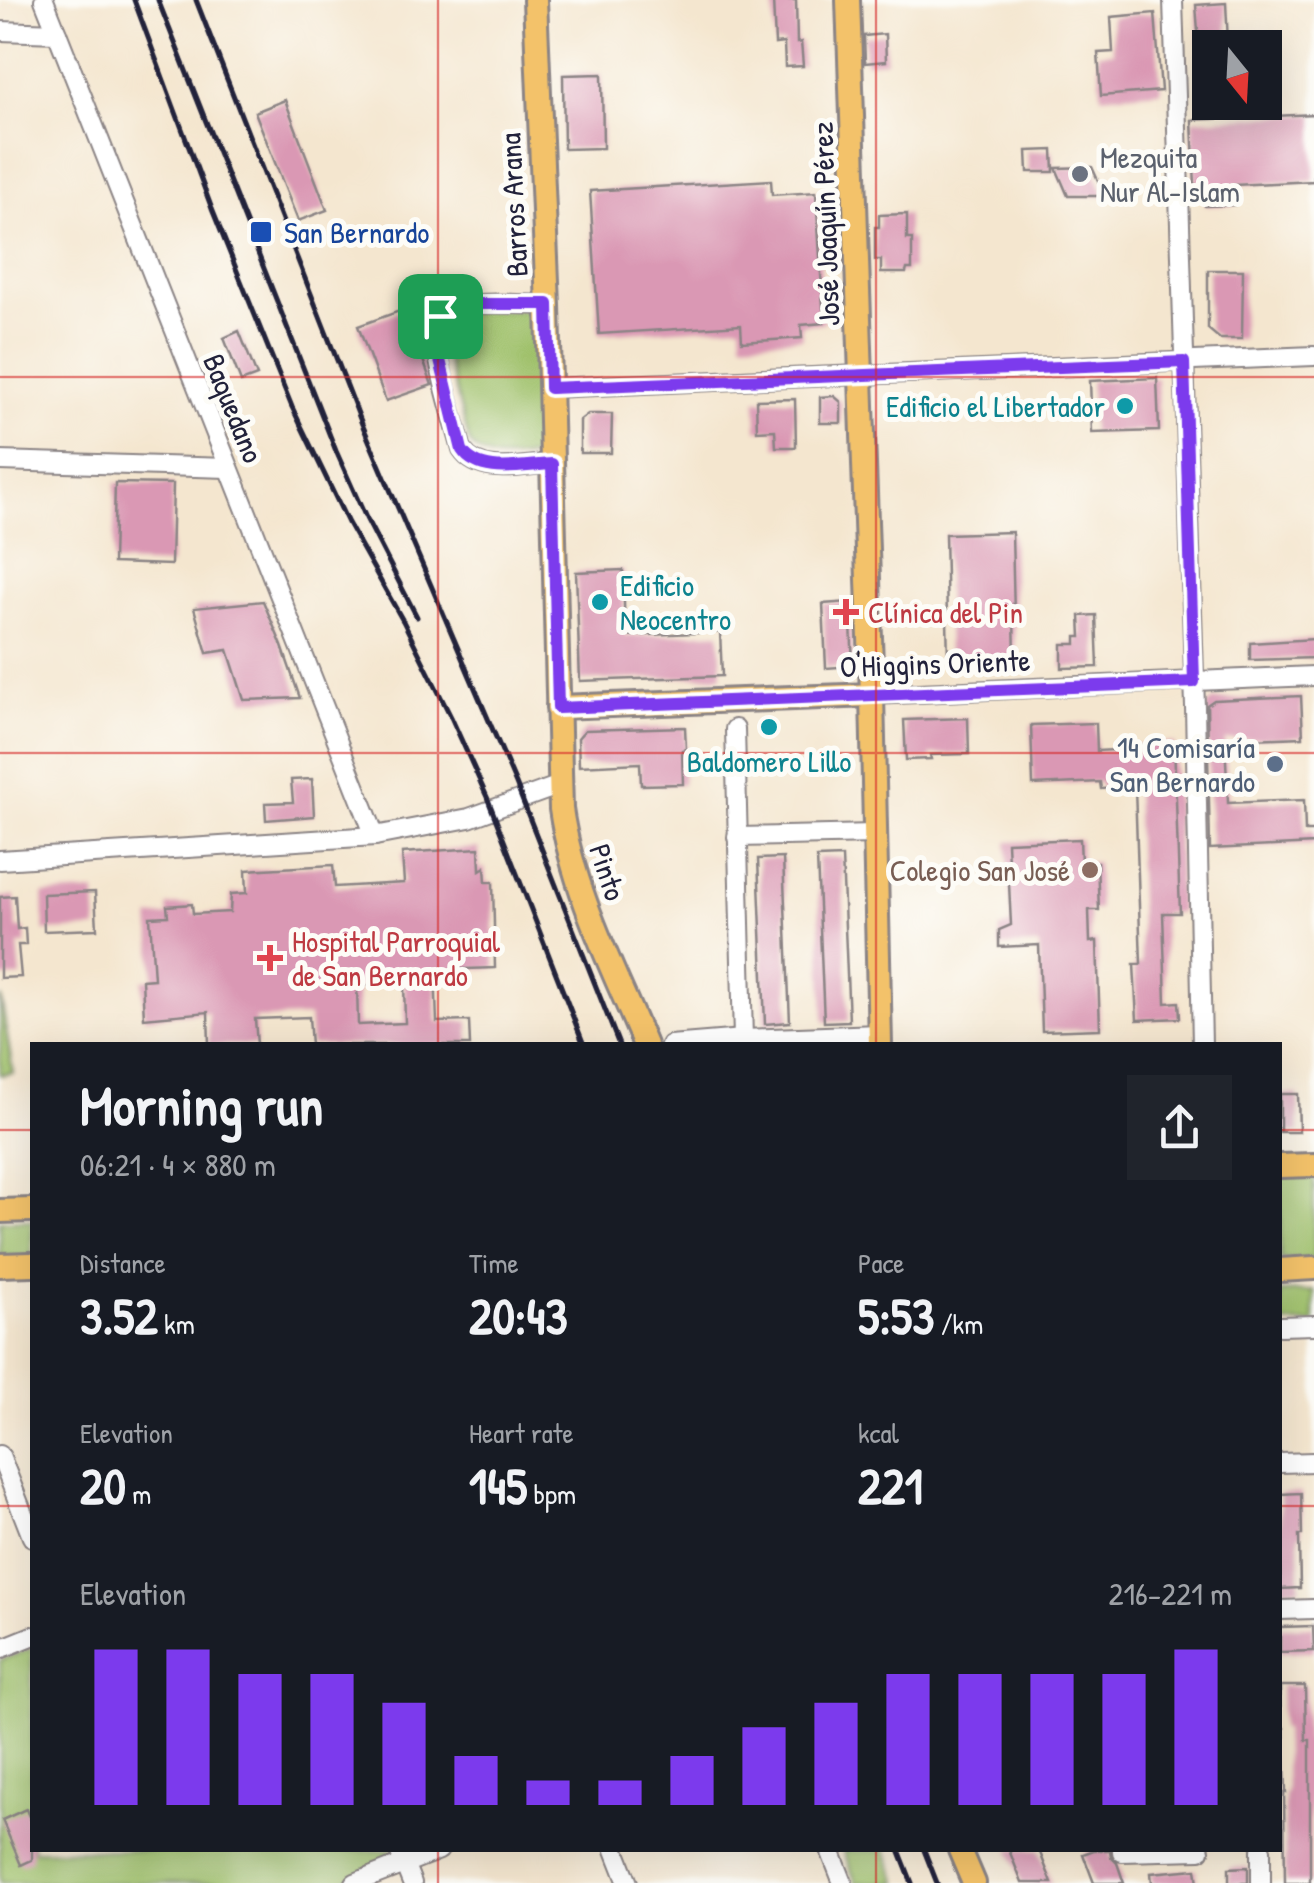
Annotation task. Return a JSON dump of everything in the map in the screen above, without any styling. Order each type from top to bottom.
[{"type":"main road","name":"Barros Arana","points":[[535,0],[548,304],[558,708]]},
{"type":"main road","name":"José Joaquín Pérez","points":[[848,0],[872,696],[879,1039]]},
{"type":"main road","name":"O'Higgins Oriente","points":[[558,708],[872,696]]},
{"type":"main road","name":"Pinto","points":[[558,708],[560,784],[572,865],[643,1042]]},
{"type":"main road","points":[[1282,1166],[1314,1165]]},
{"type":"main road","points":[[0,1211],[30,1210]]},
{"type":"main road","points":[[0,1265],[30,1264]]},
{"type":"main road","points":[[1282,1270],[1314,1268]]},
{"type":"main road","points":[[961,1852],[974,1883]]},
{"type":"street","name":"Baquedano","points":[[44,0],[375,836]]},
{"type":"street","points":[[1173,0],[1202,1042]]},
{"type":"street","points":[[0,31],[57,33]]},
{"type":"street","points":[[548,304],[456,307],[440,316],[435,332],[466,456],[488,466],[552,464]]},
{"type":"street","points":[[550,388],[1314,356]]},
{"type":"street","points":[[0,462],[228,468]]},
{"type":"street","name":"O'Higgins Oriente","points":[[872,696],[1314,676]]},
{"type":"street","points":[[734,729],[742,1039]]},
{"type":"street","points":[[0,860],[375,836],[451,823],[560,784]]},
{"type":"street","points":[[738,837],[875,834]]},
{"type":"street","points":[[706,1042],[879,1039]]},
{"type":"street","points":[[1282,1326],[1314,1325]]},
{"type":"street","points":[[0,1455],[30,1531]]},
{"type":"street","points":[[1282,1463],[1314,1462]]},
{"type":"street","points":[[1282,1610],[1314,1609]]},
{"type":"street","points":[[0,1649],[30,1637]]},
{"type":"street","points":[[355,1883],[402,1857],[428,1852]]},
{"type":"street","points":[[617,1852],[628,1883]]},
{"type":"street","points":[[831,1852],[843,1883]]},
{"type":"street","points":[[1261,1852],[1261,1883]]},
{"type":"street","points":[[402,1857],[412,1883]]},
{"type":"green space","points":[[538,310],[540,455],[494,458],[470,444],[443,344],[444,328],[450,321],[473,312]]},
{"type":"green space","points":[[0,999],[13,1073],[0,1075]]},
{"type":"green space","points":[[1314,1175],[1314,1259],[1282,1260],[1282,1176]]},
{"type":"green space","points":[[30,1220],[30,1256],[0,1257],[0,1221]]},
{"type":"green space","points":[[1314,1291],[1314,1323],[1282,1324],[1282,1292]]},
{"type":"green space","points":[[30,1649],[30,1852],[393,1852],[393,1856],[386,1864],[338,1883],[0,1883],[0,1660]]},
{"type":"green space","points":[[844,1852],[887,1852],[898,1883],[856,1883]]},
{"type":"building","points":[[773,0],[796,0],[797,43],[801,42],[803,66],[785,67],[784,43],[775,44]]},
{"type":"building","points":[[1226,3],[1227,30],[1198,30],[1196,5]]},
{"type":"building","points":[[1155,13],[1161,91],[1101,96],[1098,53],[1113,52],[1111,17]]},
{"type":"building","points":[[885,34],[886,61],[865,63],[864,36]]},
{"type":"building","points":[[602,74],[603,148],[564,149],[563,75]]},
{"type":"building","points":[[285,100],[327,210],[298,221],[255,112]]},
{"type":"building","points":[[1314,114],[1314,181],[1234,185],[1235,205],[1205,206],[1205,186],[1195,187],[1192,120],[1282,120],[1282,116]]},
{"type":"building","points":[[1053,150],[1054,172],[1028,172],[1027,151]]},
{"type":"building","name":"Mezquita Nur Al-Islam","points":[[1092,167],[1105,196],[1068,196],[1056,168]]},
{"type":"building","points":[[771,180],[772,195],[816,192],[824,323],[801,325],[802,338],[742,342],[741,325],[599,334],[590,191]]},
{"type":"building","points":[[907,214],[912,269],[906,273],[881,273],[881,260],[875,260],[879,215]]},
{"type":"building","points":[[1208,270],[1243,270],[1242,339],[1220,339],[1208,329]]},
{"type":"building","points":[[405,309],[432,385],[386,401],[358,326]]},
{"type":"building","points":[[239,331],[257,376],[241,382],[224,338]]},
{"type":"building","name":"Edificio el Libertador","points":[[1157,378],[1159,431],[1092,433],[1090,381]]},
{"type":"building","points":[[834,396],[841,402],[841,423],[820,423],[820,397]]},
{"type":"building","points":[[795,399],[796,447],[776,447],[775,430],[757,431],[756,400]]},
{"type":"building","points":[[588,414],[612,414],[611,453],[580,453],[580,420]]},
{"type":"building","points":[[115,483],[173,484],[171,565],[113,563]]},
{"type":"building","points":[[1012,532],[1015,659],[948,661],[945,534]]},
{"type":"building","name":"Edificio Neocentro","points":[[623,570],[625,636],[720,632],[722,676],[580,681],[576,572]]},
{"type":"building","points":[[263,601],[300,698],[244,700],[228,650],[207,653],[194,608]]},
{"type":"building","points":[[850,602],[853,666],[826,668],[823,604]]},
{"type":"building","points":[[1096,615],[1098,667],[1062,668],[1062,644],[1076,644],[1076,637],[1081,637],[1080,616]]},
{"type":"building","points":[[1314,639],[1314,658],[1250,660],[1250,643]]},
{"type":"building","points":[[1301,696],[1303,737],[1225,740],[1228,803],[1304,800],[1305,831],[1314,831],[1314,844],[1210,849],[1207,705],[1214,700]]},
{"type":"building","points":[[968,718],[969,754],[906,760],[904,720]]},
{"type":"building","points":[[1096,723],[1097,751],[1174,743],[1180,913],[1163,913],[1166,1003],[1179,1002],[1180,1018],[1137,1020],[1134,964],[1141,964],[1135,787],[1101,789],[1100,782],[1033,785],[1031,725]]},
{"type":"building","points":[[685,727],[683,784],[641,785],[640,763],[579,766],[578,738],[585,730]]},
{"type":"building","points":[[312,779],[314,816],[266,820],[265,803],[293,802],[291,780]]},
{"type":"building","points":[[1080,839],[1081,863],[1097,862],[1099,910],[1089,910],[1090,942],[1097,941],[1100,1029],[1042,1031],[1039,945],[999,947],[999,930],[1011,925],[1007,842]]},
{"type":"building","points":[[479,848],[480,870],[485,867],[486,882],[493,882],[495,968],[435,970],[437,1022],[469,1021],[470,1042],[311,1042],[309,1017],[255,1019],[257,1042],[209,1042],[208,1012],[144,1018],[142,980],[154,979],[150,917],[168,916],[167,906],[192,904],[193,914],[230,912],[231,894],[247,893],[246,870],[333,865],[335,887],[404,883],[402,853]],"holes":[[[404,982],[405,1023],[358,1025],[357,986]]]},
{"type":"building","points":[[842,857],[849,1021],[824,1022],[817,858]]},
{"type":"building","points":[[783,858],[790,1022],[765,1024],[758,859]]},
{"type":"building","points":[[95,892],[97,929],[44,931],[43,894]]},
{"type":"building","points":[[15,896],[17,929],[25,928],[26,945],[18,945],[21,977],[0,978],[0,897]]},
{"type":"building","points":[[1282,1094],[1298,1094],[1299,1132],[1282,1132]]},
{"type":"building","points":[[1301,1493],[1300,1588],[1282,1589],[1282,1494]]},
{"type":"building","points":[[1313,1626],[1314,1651],[1282,1652],[1282,1627]]},
{"type":"building","points":[[1282,1686],[1305,1686],[1306,1740],[1310,1740],[1310,1883],[1285,1883]]},
{"type":"building","points":[[26,1809],[32,1860],[21,1865],[2,1820]]},
{"type":"building","points":[[1010,1852],[1040,1852],[1052,1883],[1022,1883]]},
{"type":"building","points":[[1110,1852],[1124,1883],[1094,1883],[1083,1854]]},
{"type":"building","points":[[1248,1867],[1248,1883],[1229,1883],[1229,1868]]},
{"type":"building","points":[[1196,1869],[1198,1883],[1152,1883],[1151,1873]]},
{"type":"railway","points":[[134,0],[292,407],[348,523],[451,717],[487,797],[583,1042]]},
{"type":"railway","points":[[158,0],[336,451],[417,617]]},
{"type":"railway","points":[[196,0],[362,424],[516,784],[618,1042]]},
{"type":"railway","points":[[900,1852],[912,1883]]},
{"type":"railway","points":[[925,1852],[937,1883]]},
{"type":"place","name":"Mezquita Nur Al-Islam","points":[[1080,174]]},
{"type":"place","name":"San Bernardo","points":[[261,232]]},
{"type":"place","name":"Edificio el Libertador","points":[[1125,406]]},
{"type":"place","name":"Edificio Neocentro","points":[[600,602]]},
{"type":"place","name":"Clínica del Pin","points":[[846,612]]},
{"type":"place","name":"Baldomero Lillo","points":[[769,727]]},
{"type":"place","name":"14 Comisaría San Bernardo","points":[[1275,764]]},
{"type":"place","name":"Colegio San José","points":[[1090,870]]},
{"type":"place","name":"Hospital Parroquial de San Bernardo","points":[[270,958]]},
{"type":"route","points":[[471,304],[548,304],[550,388],[1184,362],[1194,682],[558,708],[552,464],[488,466],[466,456],[436,344],[440,316],[471,304]]}]
